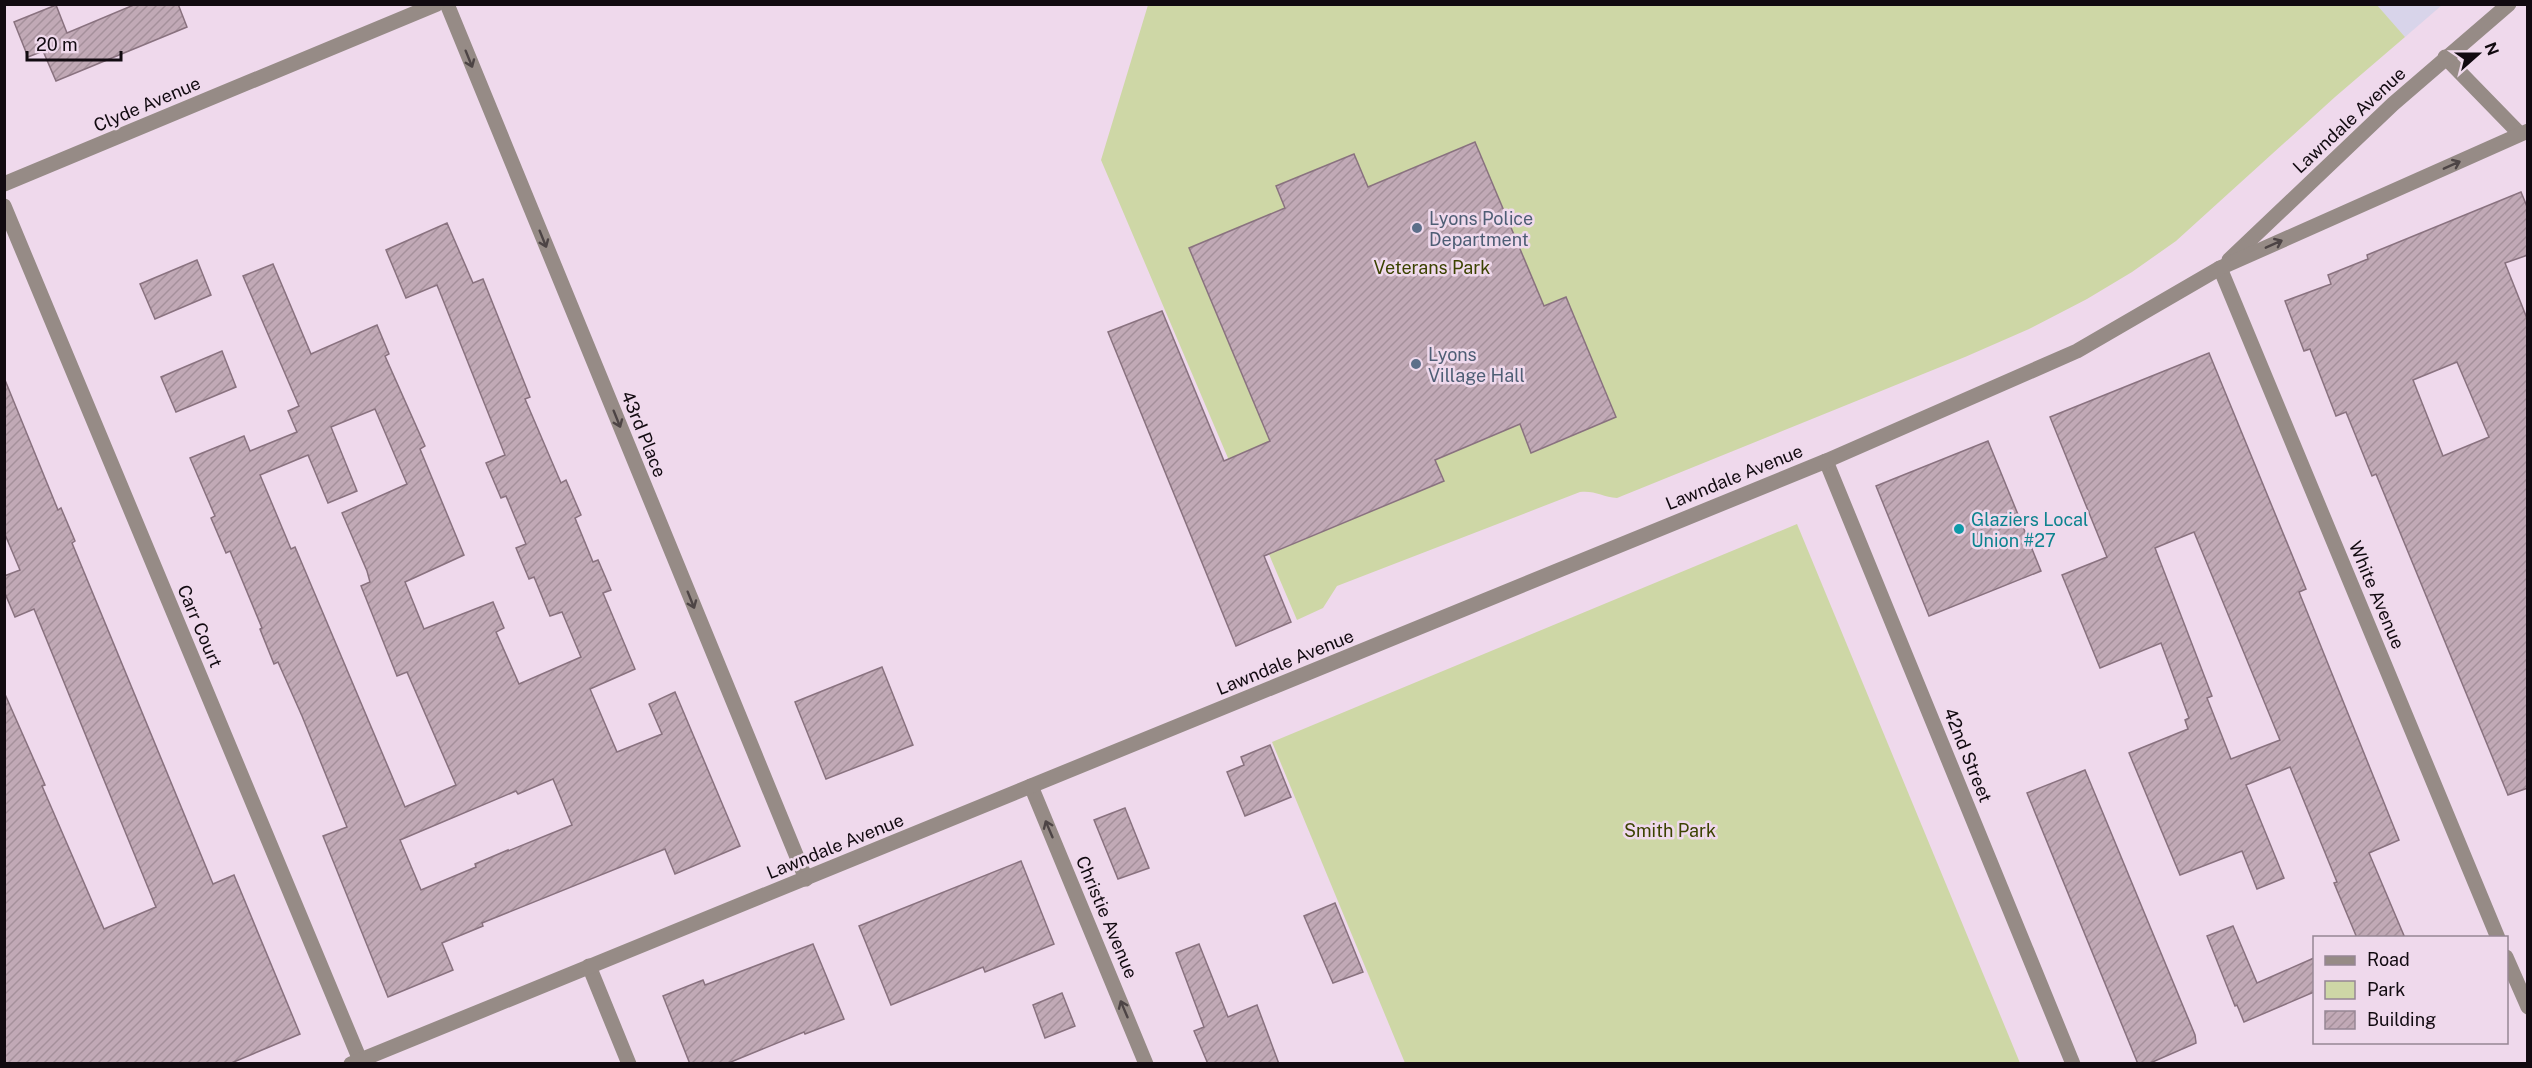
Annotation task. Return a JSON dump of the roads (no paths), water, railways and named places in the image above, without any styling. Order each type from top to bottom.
[{"type":"street","name":"Clyde Avenue","points":[[4,184],[437,4]]},
{"type":"street","name":"43rd Place","points":[[447,4],[806,879]]},
{"type":"street","name":"Lawndale Avenue","points":[[2220,268],[2393,104],[2509,4]]},
{"type":"street","points":[[2445,57],[2524,133]]},
{"type":"street","name":"Lawndale Avenue","points":[[355,1062],[1826,461],[2077,351],[2220,268],[2524,133]]},
{"type":"street","name":"Carr Court","points":[[4,206],[355,1062]]},
{"type":"street","name":"White Avenue","points":[[2220,268],[2497,936]]},
{"type":"street","name":"42nd Street","points":[[1826,461],[2073,1064]]},
{"type":"street","name":"Christie Avenue","points":[[1030,786],[1146,1064]]},
{"type":"street","points":[[2508,962],[2528,1007]]},
{"type":"street","points":[[589,966],[629,1064]]},
{"type":"place","name":"Lyons Police Department","points":[[1417,228]]},
{"type":"place","name":"Lyons Village Hall","points":[[1416,364]]},
{"type":"place","name":"Glaziers Local Union #27","points":[[1959,529]]},
{"type":"park label","name":"Veterans Park","points":[[1432,267]]},
{"type":"park label","name":"Smith Park","points":[[1670,830]]}]
